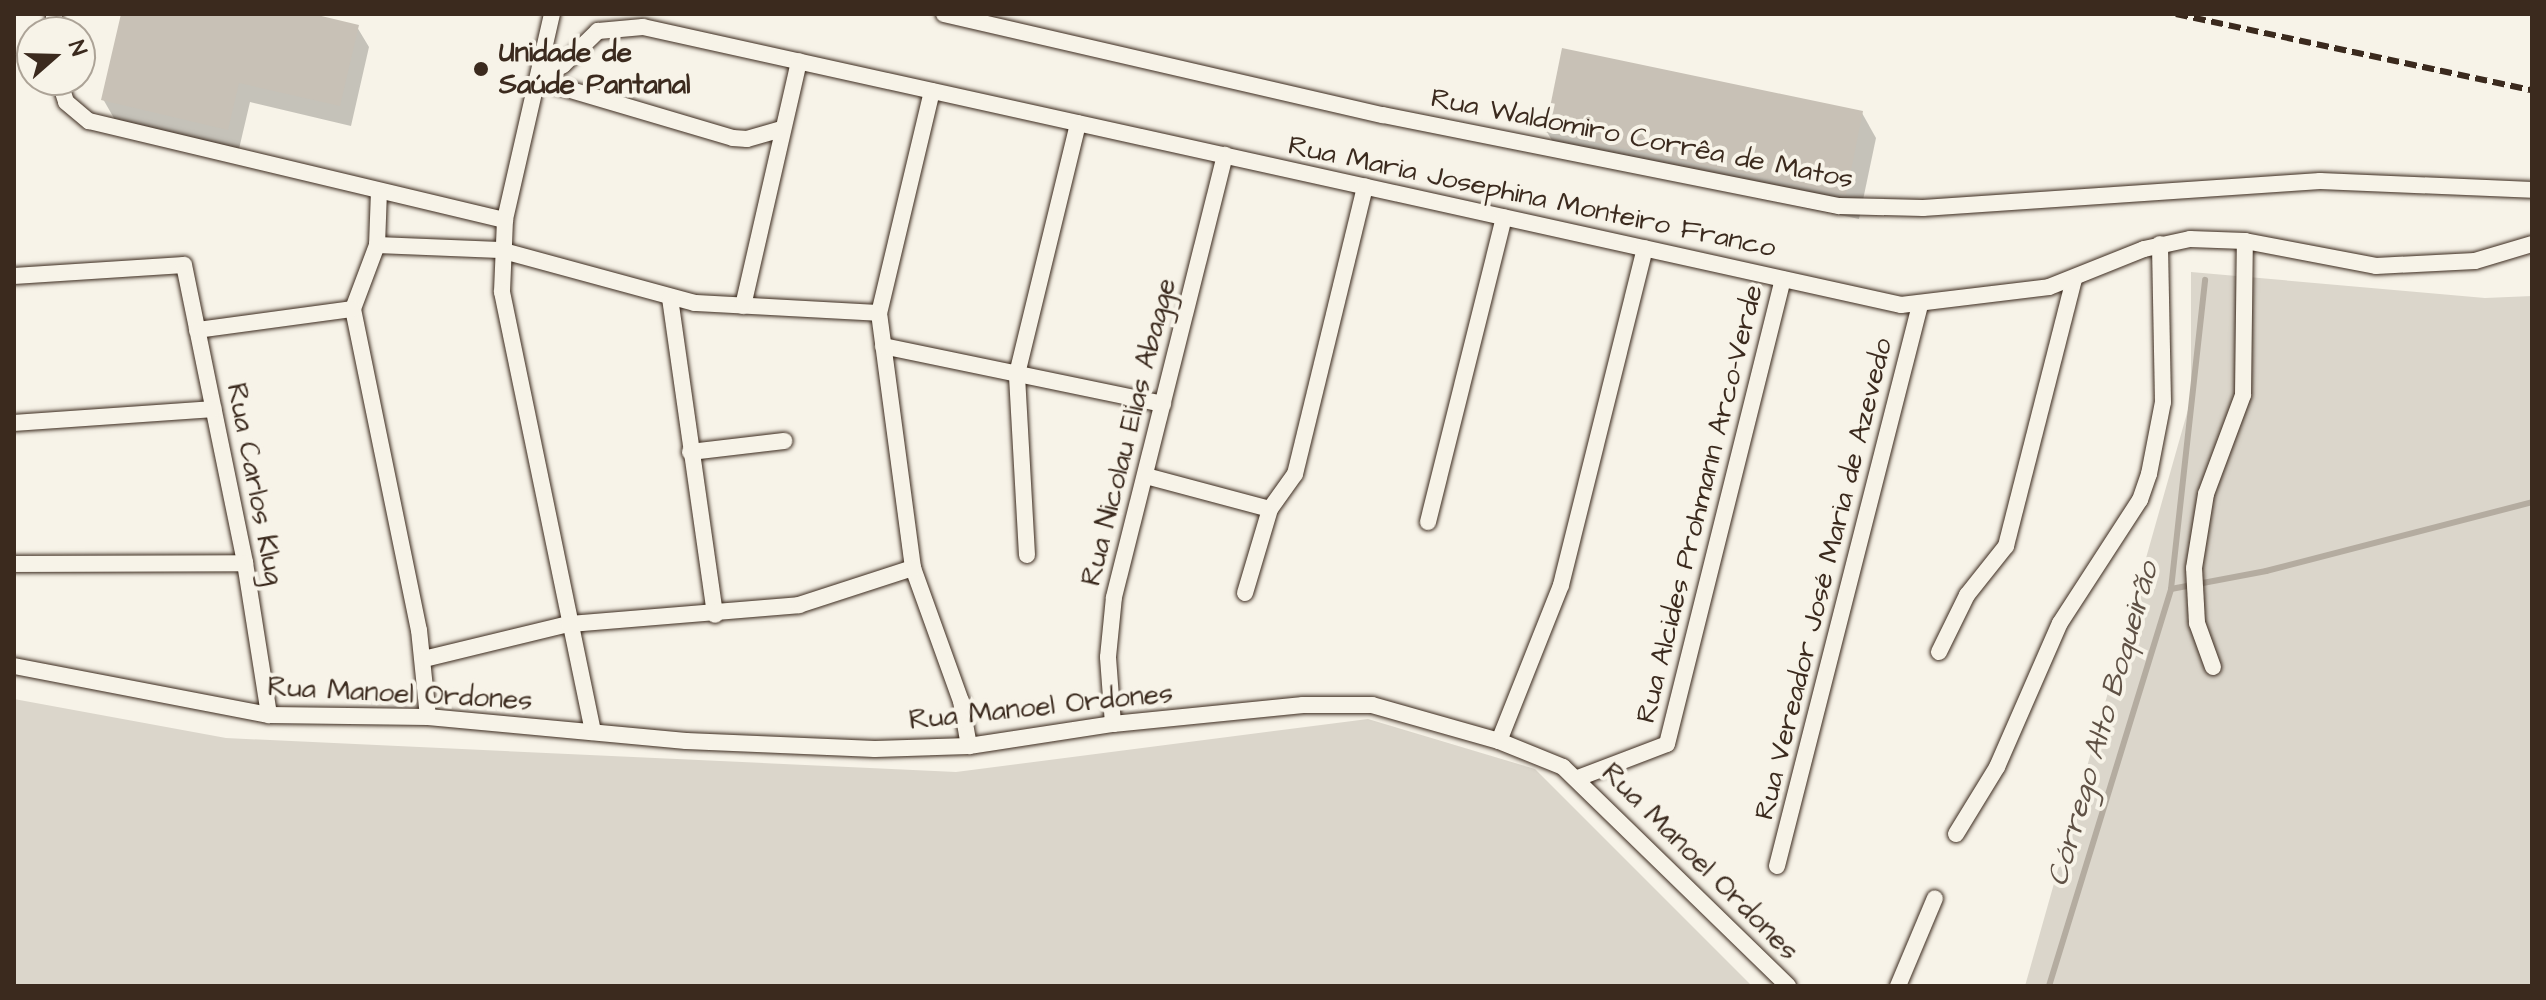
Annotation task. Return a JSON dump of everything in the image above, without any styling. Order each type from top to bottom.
[{"type":"street","points":[[552,14],[500,250],[508,329],[593,732]]},
{"type":"street","name":"Rua Waldomiro Corrêa de Matos","points":[[944,14],[1383,115],[1839,206],[1923,208],[2320,181],[2532,190]]},
{"type":"street","name":"Rua Maria Josephina Monteiro Franco","points":[[537,80],[563,65],[598,31],[624,25],[1783,279],[1920,305],[2074,280],[2160,244],[2245,241],[2376,266],[2475,261],[2532,244]]},
{"type":"street","points":[[743,306],[799,61]]},
{"type":"street","points":[[537,80],[733,138],[761,137],[783,129]]},
{"type":"street","points":[[932,91],[879,313],[913,568],[961,701],[969,746]]},
{"type":"street","points":[[64,96],[66,102],[89,121],[505,220]]},
{"type":"street","points":[[1027,555],[1017,374],[1078,123]]},
{"type":"street","name":"Rua Nicolau Elias Abagge","points":[[1113,724],[1110,624],[1225,155]]},
{"type":"street","points":[[1245,593],[1270,509],[1295,474],[1365,186]]},
{"type":"street","points":[[379,191],[377,245],[353,309],[424,659],[428,717]]},
{"type":"street","points":[[1428,522],[1504,217]]},
{"type":"street","points":[[2213,667],[2202,642],[2194,595],[2194,568],[2206,494],[2243,395],[2245,241]]},
{"type":"street","points":[[1956,834],[1997,767],[2060,623],[2140,500],[2149,474],[2164,391],[2160,244]]},
{"type":"street","points":[[377,245],[500,250],[670,298],[743,306],[879,313]]},
{"type":"street","points":[[1499,741],[1561,585],[1645,248]]},
{"type":"street","name":"Rua Carlos Klug","points":[[14,276],[184,265],[245,563],[269,715]]},
{"type":"street","name":"Rua Alcides Prohmann Arco-Verde","points":[[1578,778],[1667,744],[1783,279]]},
{"type":"street","points":[[1939,652],[1967,595],[2006,546],[2074,280]]},
{"type":"street","points":[[670,298],[715,615]]},
{"type":"street","name":"Rua Vereador José Maria de Azevedo","points":[[1777,866],[1920,305]]},
{"type":"street","points":[[197,330],[353,309]]},
{"type":"street","points":[[883,346],[1163,404]]},
{"type":"street","points":[[14,423],[214,409]]},
{"type":"street","points":[[690,452],[784,441]]},
{"type":"street","points":[[1146,476],[1270,509]]},
{"type":"street","points":[[14,564],[245,563]]},
{"type":"street","points":[[424,659],[569,624],[715,615],[799,605],[913,568]]},
{"type":"street","name":"Rua Manoel Ordones","points":[[14,666],[269,715],[428,717],[749,745],[969,746],[1113,724],[1342,703],[1400,712],[1547,758],[1578,778],[1788,986]]},
{"type":"street","points":[[1898,986],[1935,898]]},
{"type":"shaded area","points":[[2191,272],[2485,298],[2532,296],[2532,986],[2025,986],[2191,399]]},
{"type":"shaded area","points":[[14,699],[226,738],[956,772],[1368,719],[1535,769],[1752,986],[14,986]]},
{"type":"building","points":[[121,14],[313,14],[359,25],[340,106],[239,83],[228,130],[101,100]]},
{"type":"building","points":[[1562,48],[1863,111],[1846,195],[1545,132]]},
{"type":"waterway","name":"Córrego Alto Boqueirão","points":[[2049,986],[2171,589],[2205,280]]},
{"type":"waterway","points":[[2171,589],[2266,571],[2532,502]]},
{"type":"railway","points":[[2176,14],[2532,90]]},
{"type":"place","name":"Unidade de Saúde Pantanal","points":[[481,69]]}]
